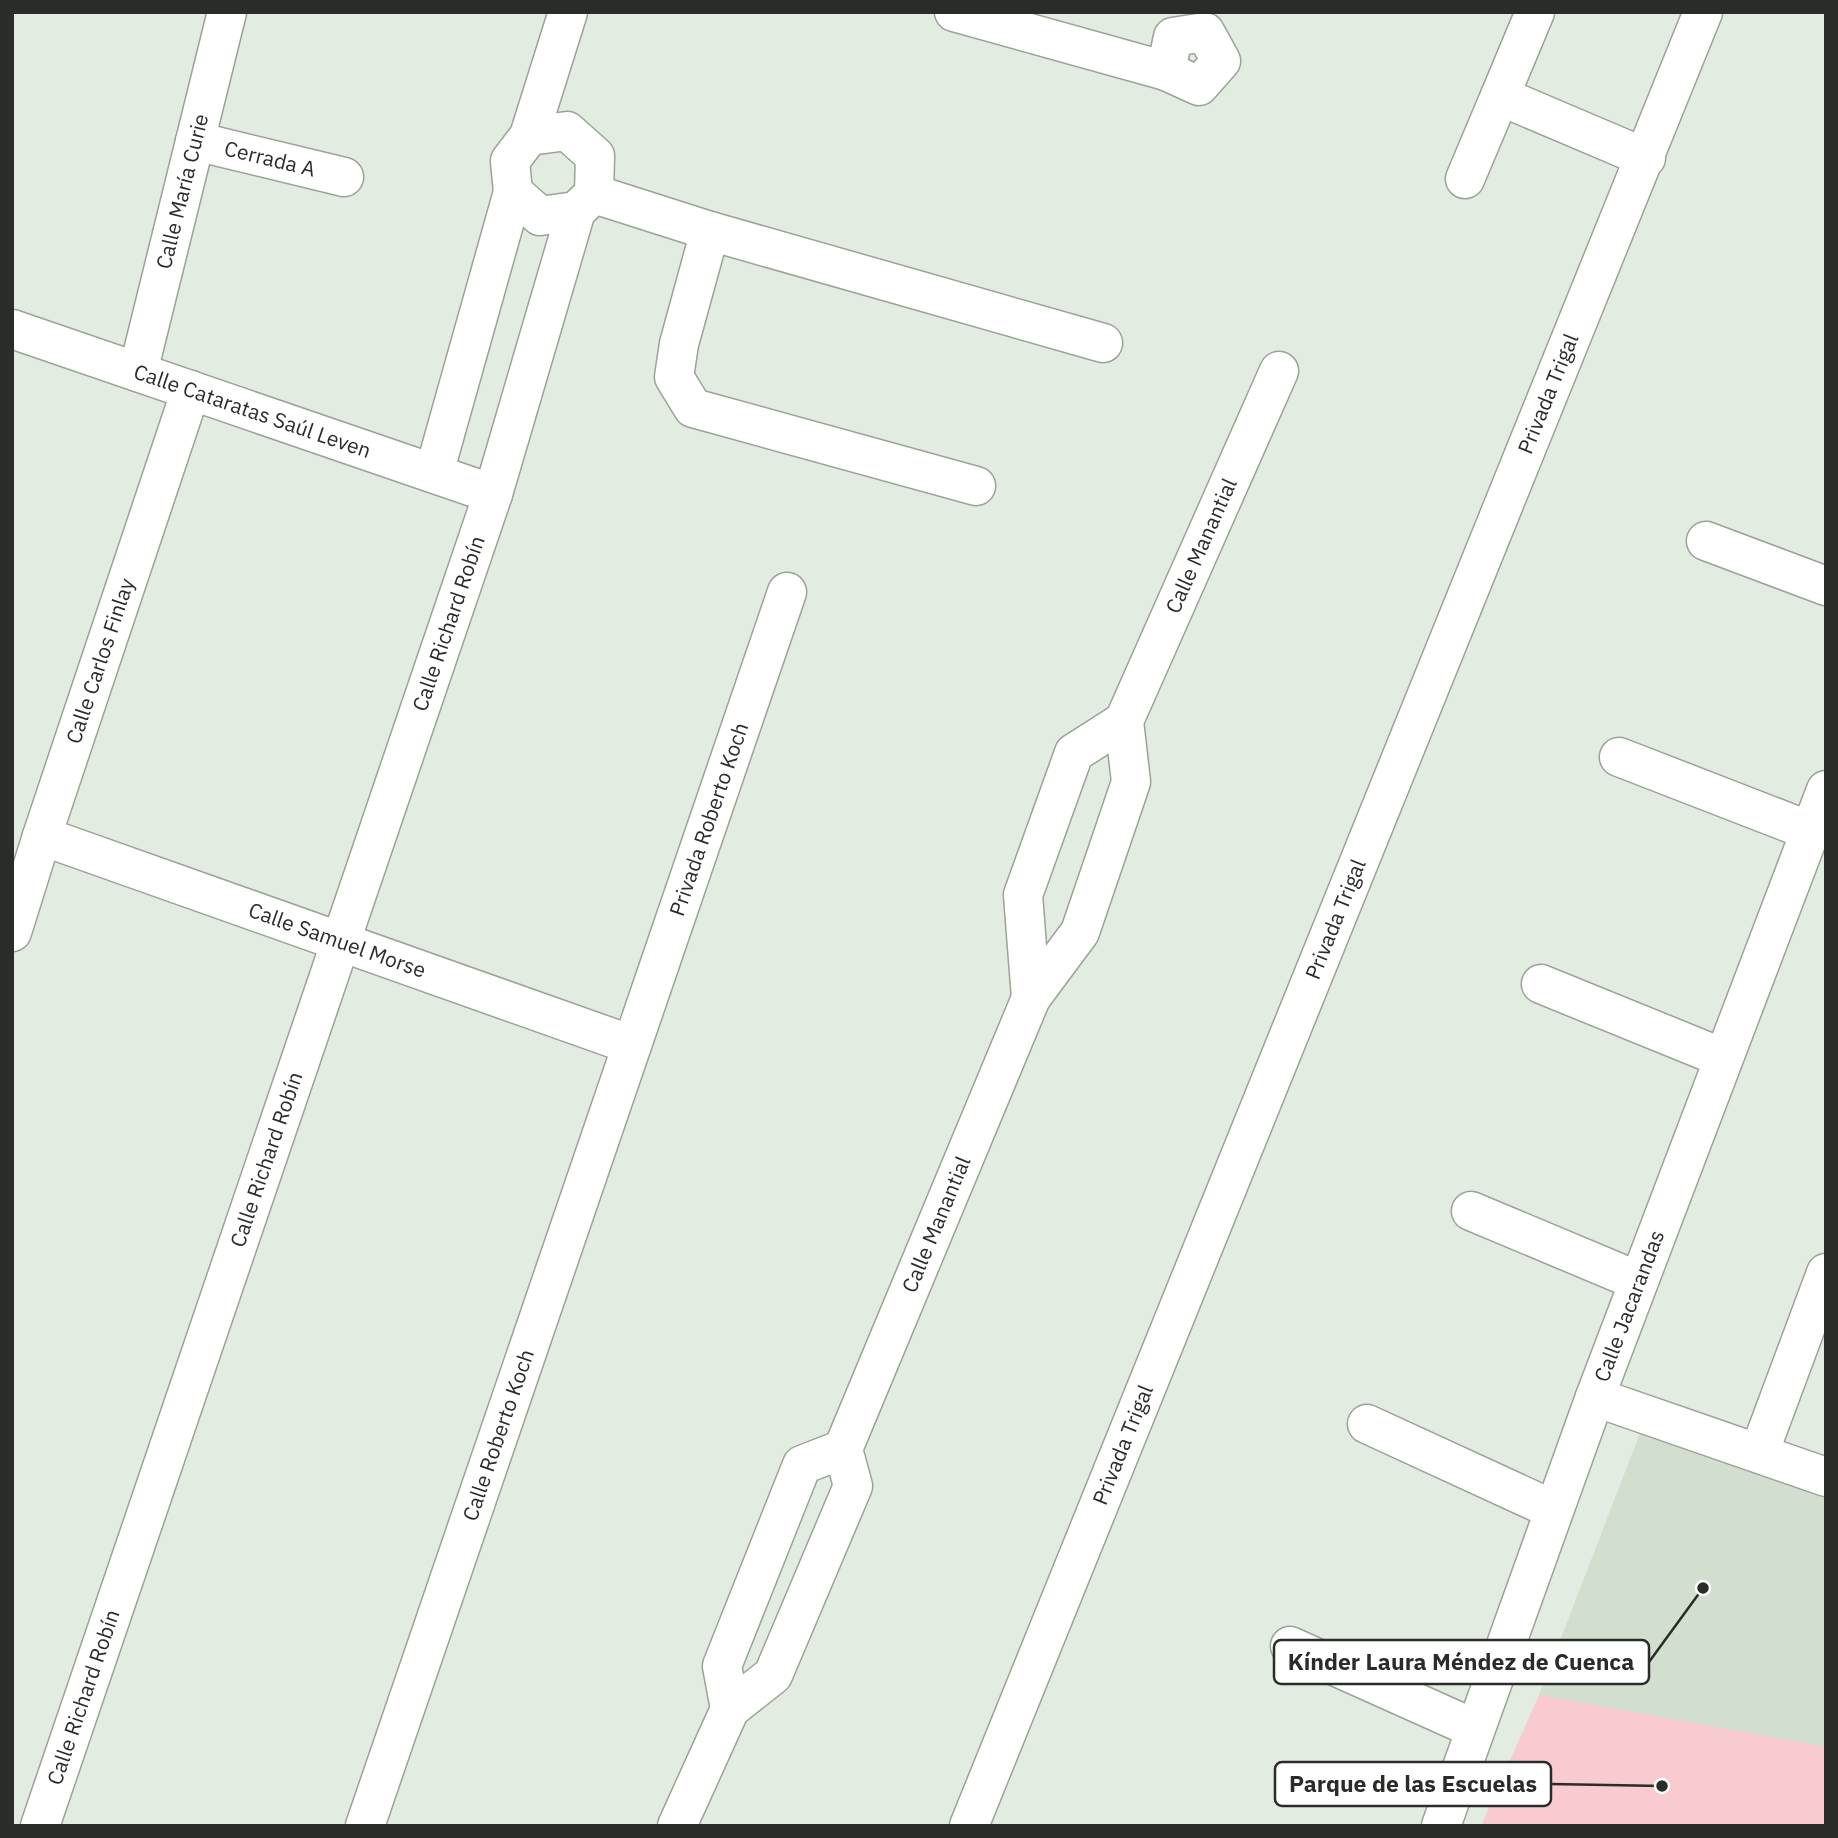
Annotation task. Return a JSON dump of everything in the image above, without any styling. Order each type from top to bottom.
[{"type":"street","name":"Calle María Curie","points":[[138,372],[227,12]]},
{"type":"street","points":[[434,473],[513,192],[510,161],[529,136],[568,12]]},
{"type":"street","points":[[954,12],[1166,71]]},
{"type":"street","points":[[1465,179],[1535,12]]},
{"type":"street","name":"Privada Trigal","points":[[969,1826],[1703,12]]},
{"type":"street","points":[[1500,96],[1646,158]]},
{"type":"street","points":[[529,136],[567,131],[595,156],[585,203]]},
{"type":"street","name":"Cerrada A","points":[[195,141],[344,177]]},
{"type":"street","points":[[513,192],[540,216],[585,203],[710,231],[1104,343]]},
{"type":"street","name":"Calle Richard Robín","points":[[40,1826],[493,494],[585,203]]},
{"type":"street","points":[[710,231],[679,344],[674,377],[693,408],[976,486]]},
{"type":"street","name":"Calle Cataratas Saúl Leven","points":[[12,329],[493,494]]},
{"type":"street","name":"Calle Manantial","points":[[843,1450],[1031,998],[1080,932],[1131,782],[1124,721],[1279,370]]},
{"type":"street","name":"Calle Carlos Finlay","points":[[12,932],[191,390]]},
{"type":"street","points":[[1706,541],[1826,586]]},
{"type":"street","name":"Privada Roberto Koch","points":[[632,1045],[787,593]]},
{"type":"street","name":"Calle Manantial","points":[[1031,998],[1023,895],[1074,754],[1124,721]]},
{"type":"street","points":[[1619,757],[1810,831]]},
{"type":"street","name":"Calle Jacarandas","points":[[1441,1826],[1638,1281],[1825,793]]},
{"type":"street","name":"Calle Samuel Morse","points":[[42,836],[632,1045]]},
{"type":"street","points":[[1541,984],[1723,1058]]},
{"type":"street","name":"Calle Roberto Koch","points":[[365,1826],[632,1045]]},
{"type":"street","points":[[1471,1211],[1638,1281]]},
{"type":"street","points":[[1759,1453],[1826,1273]]},
{"type":"street","points":[[1595,1397],[1826,1476]]},
{"type":"street","points":[[1367,1424],[1554,1510]]},
{"type":"street","points":[[677,1826],[730,1709],[773,1675],[853,1486],[843,1450],[802,1465],[722,1666],[730,1709]]},
{"type":"street","points":[[1290,1646],[1475,1729]]},
{"type":"shaded area","points":[[1647,1415],[1826,1481],[1826,1747],[1539,1695]]},
{"type":"shaded area","points":[[1539,1695],[1826,1747],[1826,1826],[1481,1826]]},
{"type":"place","name":"Kínder Laura Méndez de Cuenca","points":[[1703,1588]]},
{"type":"place","name":"Parque de las Escuelas","points":[[1662,1786]]}]
